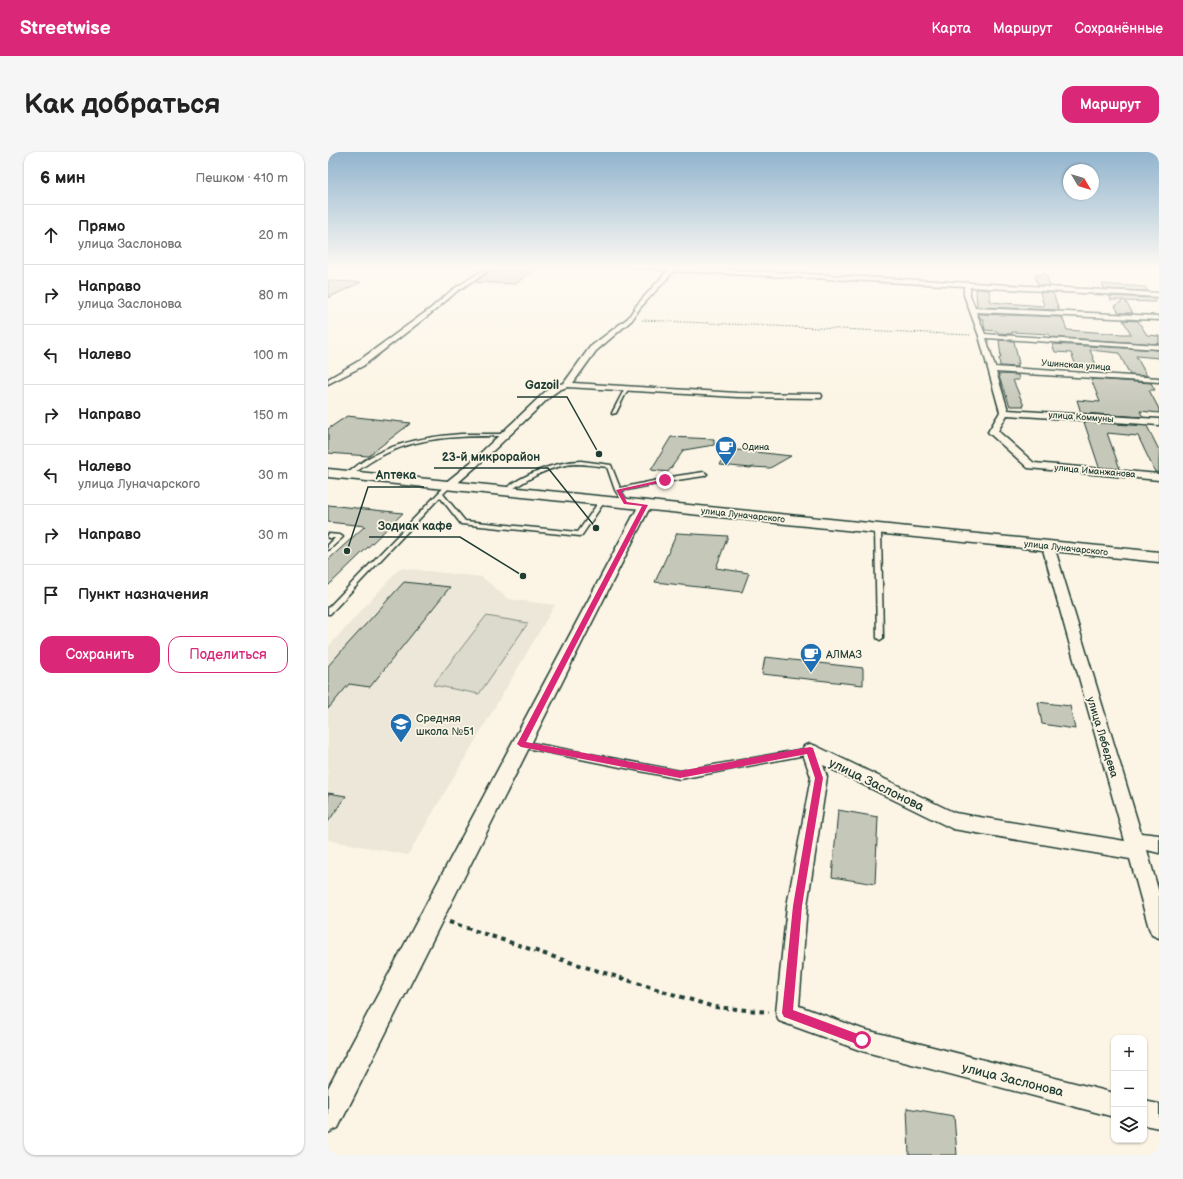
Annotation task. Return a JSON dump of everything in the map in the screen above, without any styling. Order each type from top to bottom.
[{"type":"main road","name":"улица Луначарского","points":[[328,473],[445,490],[506,491],[602,501],[630,499],[878,529],[1159,557]]},
{"type":"street","points":[[328,382],[360,364],[427,314]]},
{"type":"street","points":[[567,385],[592,349],[630,319],[633,314]]},
{"type":"street","points":[[975,314],[1004,412]]},
{"type":"street","points":[[1062,314],[1159,318]]},
{"type":"street","points":[[982,336],[1159,347]]},
{"type":"street","name":"Ушинская улица","points":[[992,369],[1159,380]]},
{"type":"street","points":[[445,490],[549,394],[556,388],[567,385],[737,395],[818,396]]},
{"type":"street","name":"улица Коммуны","points":[[1004,412],[1159,422]]},
{"type":"street","name":"улица Иманжанова","points":[[1004,412],[993,432],[1031,466],[1159,477]]},
{"type":"street","points":[[328,1118],[521,744],[630,499]]},
{"type":"street","name":"улица Лебедева","points":[[1048,546],[1159,928]]},
{"type":"street","name":"улица Заслонова","points":[[810,751],[953,821],[1136,846],[1159,844]]},
{"type":"street","name":"улица Заслонова","points":[[810,751],[819,778],[797,906],[787,1013],[862,1040],[1111,1104]]},
{"type":"street","points":[[1147,1113],[1159,1116]]},
{"type":"lane","points":[[614,413],[626,388]]},
{"type":"lane","points":[[349,475],[367,462],[390,449],[412,442],[466,435],[504,435]]},
{"type":"lane","points":[[506,491],[527,478],[556,467],[572,463],[609,466],[630,499],[704,474]]},
{"type":"lane","points":[[328,612],[445,490],[463,523],[580,534],[602,501]]},
{"type":"lane","points":[[878,529],[880,638]]},
{"type":"lane","points":[[328,536],[340,537],[328,548]]},
{"type":"lane","points":[[521,744],[680,775],[810,751]]},
{"type":"path","points":[[630,319],[982,336]]},
{"type":"path","points":[[432,916],[563,960],[714,1007],[787,1013]]},
{"type":"shaded area","name":"Средняя школа №51","points":[[400,568],[482,577],[508,599],[555,605],[408,855],[328,840],[328,647]]},
{"type":"shaded area","points":[[486,616],[528,623],[479,694],[433,685]]},
{"type":"building","points":[[978,314],[1062,317],[1067,330],[1122,334],[1131,334],[1123,320],[1138,321],[1147,335],[1159,336],[1159,344],[1050,337],[1049,334],[1012,332],[1012,334],[998,333],[997,331],[985,330],[983,319],[981,319]]},
{"type":"building","points":[[999,340],[1014,341],[1019,364],[1016,364],[1017,367],[1000,366],[999,358],[1001,358]]},
{"type":"building","points":[[1052,344],[1159,350],[1159,358],[1136,356],[1147,376],[1130,375],[1119,353],[1090,350],[1098,370],[1077,368],[1071,353],[1055,352]]},
{"type":"building","points":[[998,374],[1018,375],[1019,380],[1013,380],[1024,406],[1010,406]]},
{"type":"building","points":[[1091,379],[1151,383],[1155,390],[1149,390],[1159,409],[1159,413],[1140,411],[1143,417],[1081,413],[1077,400],[1100,402]]},
{"type":"building","points":[[347,416],[411,423],[368,456],[328,453],[328,429]]},
{"type":"building","points":[[1084,422],[1147,426],[1159,450],[1159,472],[1155,472],[1138,436],[1107,433],[1120,469],[1099,467]]},
{"type":"building","points":[[671,437],[714,439],[714,445],[684,450],[668,472],[651,470]]},
{"type":"building","points":[[728,449],[791,456],[770,468],[720,465]]},
{"type":"building","points":[[328,505],[403,513],[328,586],[328,560],[365,526],[328,522]]},
{"type":"building","points":[[677,533],[728,536],[716,568],[749,573],[742,592],[655,582]]},
{"type":"building","points":[[404,582],[450,587],[370,687],[349,684],[328,709],[328,666]]},
{"type":"building","points":[[765,657],[863,668],[863,685],[762,674]]},
{"type":"building","points":[[1038,702],[1070,706],[1075,729],[1042,724]]},
{"type":"building","points":[[328,793],[346,796],[328,822]]},
{"type":"building","points":[[838,810],[878,817],[875,884],[832,877]]},
{"type":"building","points":[[907,1108],[954,1116],[957,1155],[909,1155]]},
{"type":"place","name":"Gazoil","points":[[599,454]]},
{"type":"place","name":"Одина","points":[[726,466]]},
{"type":"place","name":"23-й микрорайон","points":[[596,528]]},
{"type":"place","name":"Аптека","points":[[347,551]]},
{"type":"place","name":"Зодиак кафе","points":[[523,576]]},
{"type":"place","name":"АЛМАЗ","points":[[811,674]]},
{"type":"place","name":"Средняя школа №51","points":[[401,744]]},
{"type":"route","points":[[665,480],[618,490],[626,503],[646,505],[521,744],[680,775],[810,751],[819,778],[797,906],[787,1013],[862,1040]]}]
